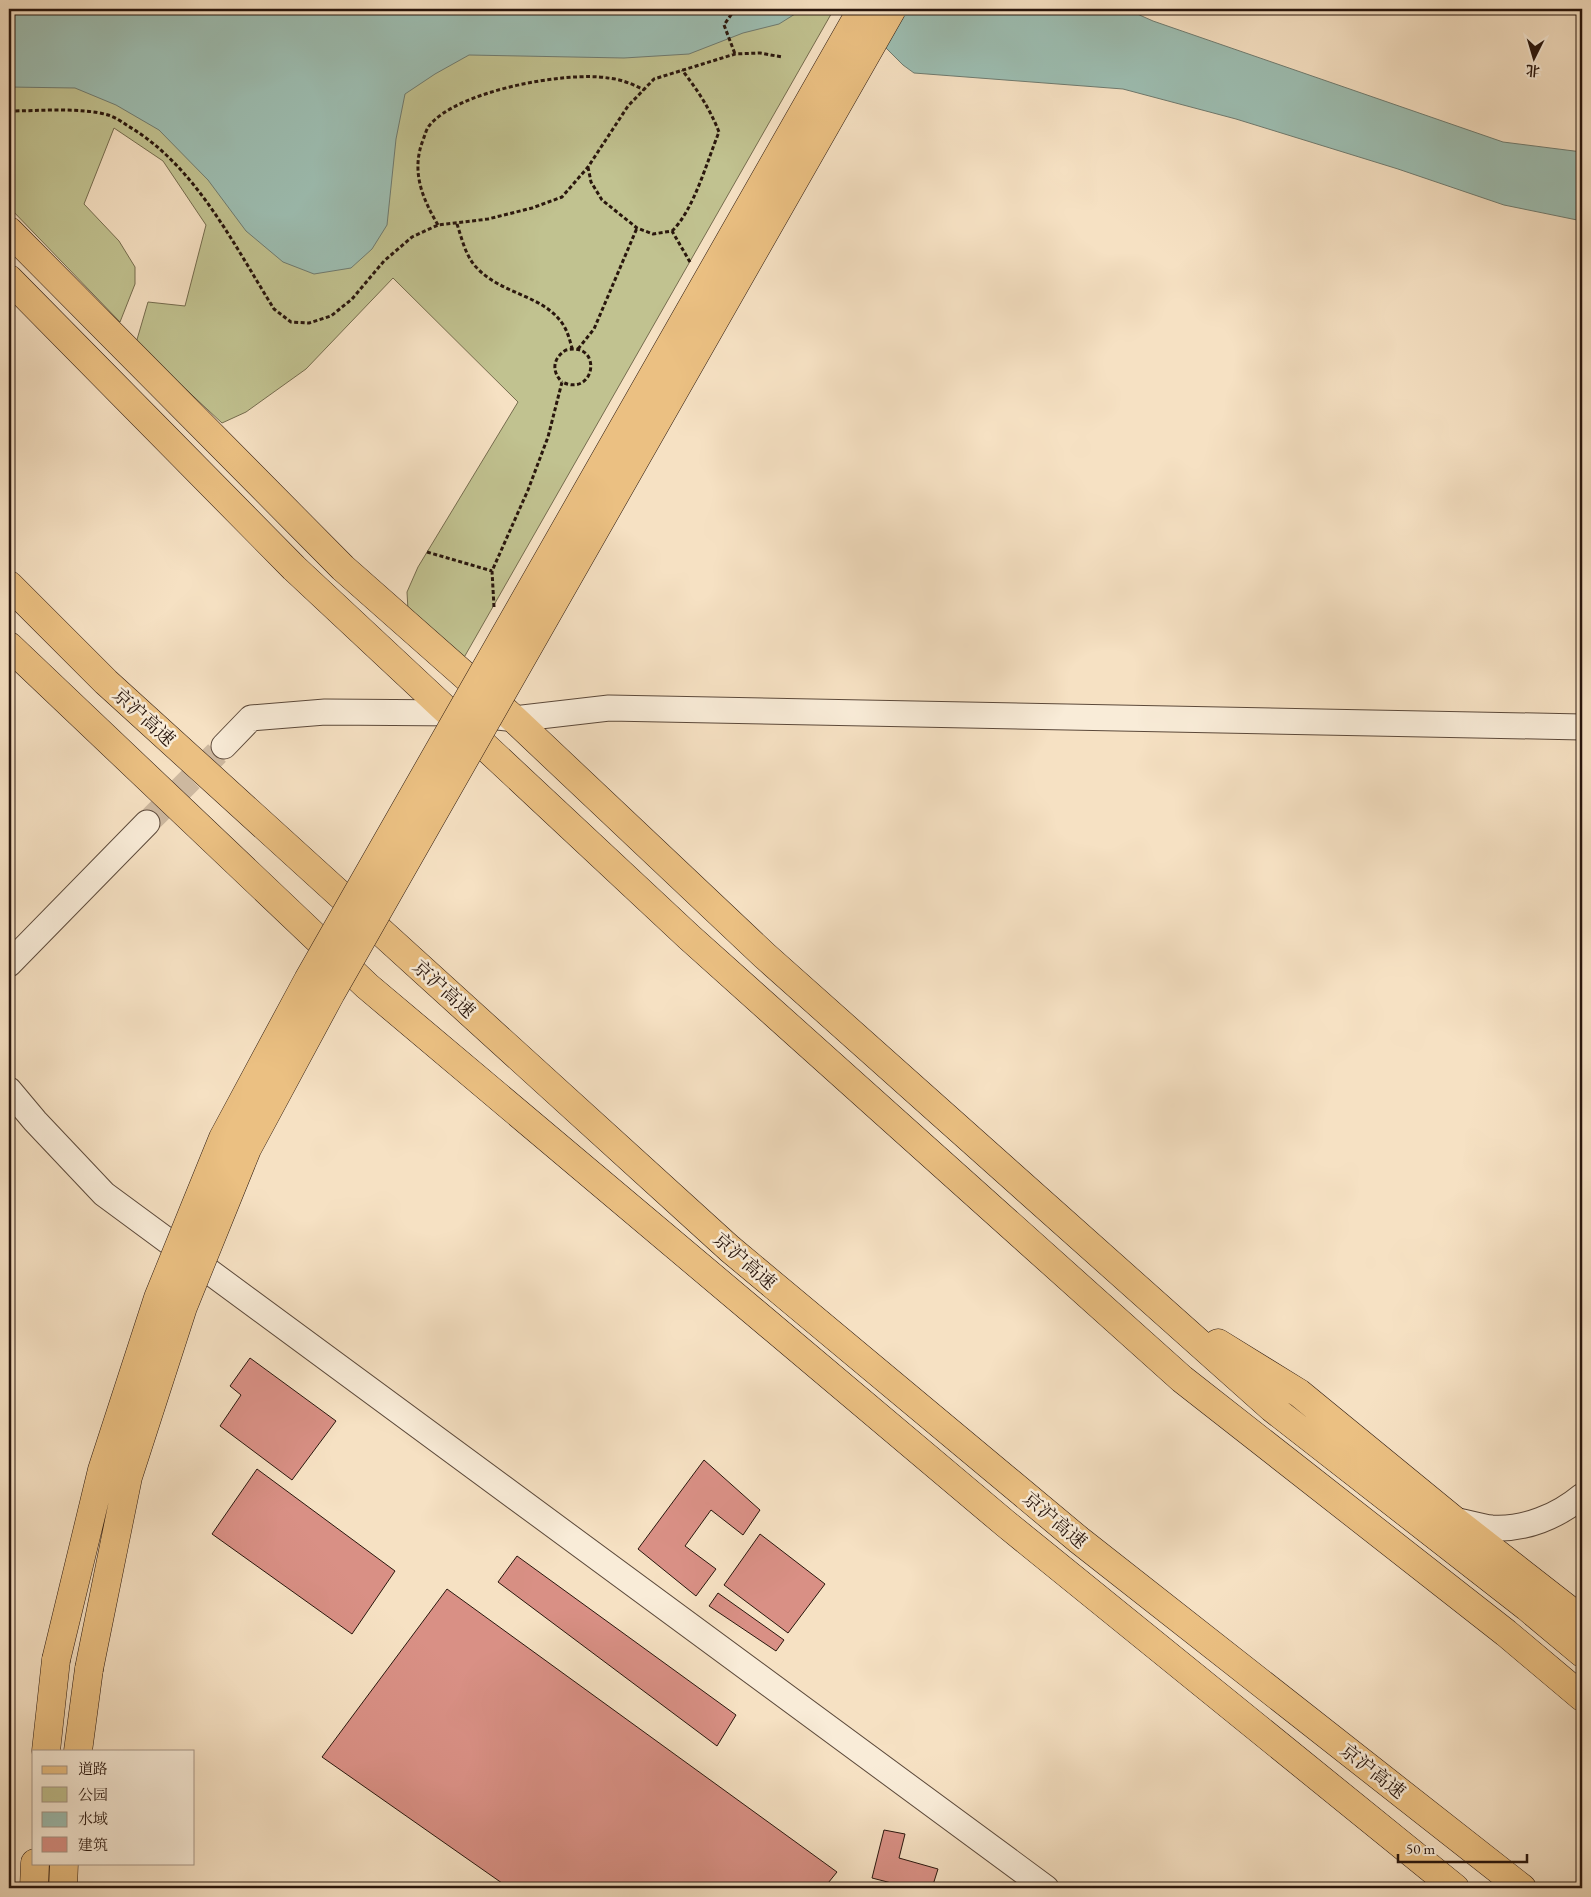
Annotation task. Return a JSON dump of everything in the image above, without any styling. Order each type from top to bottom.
[{"type":"main road","points":[[46,1750],[56,1660],[102,1470],[158,1298],[223,1138],[308,980],[862,9]]},
{"type":"main road","points":[[78,1750],[89,1669],[128,1477],[183,1307],[247,1149],[336,984],[892,9]]},
{"type":"main road","points":[[9,231],[343,568],[514,719],[764,956],[1272,1408],[1527,1607],[1582,1653]]},
{"type":"main road","points":[[9,279],[294,568],[689,938],[1182,1379],[1506,1633],[1582,1697]]},
{"type":"main road","name":"京沪高速","points":[[9,585],[106,682],[730,1249],[1079,1540],[1522,1888]]},
{"type":"main road","name":"京沪高速","points":[[9,646],[367,986],[1006,1524],[1455,1888]]},
{"type":"main road","points":[[1156,1305],[1299,1393],[1454,1520],[1582,1620]]},
{"type":"main road","points":[[34,1888],[35,1864]]},
{"type":"main road","points":[[63,1888],[64,1864]]},
{"type":"street","points":[[224,746],[251,718],[325,712],[449,712],[514,719],[609,708],[1582,727]]},
{"type":"street","points":[[9,964],[147,823]]},
{"type":"street","points":[[9,1090],[34,1121],[104,1194],[1046,1888]]},
{"type":"street","points":[[1454,1520],[1492,1528],[1531,1524],[1569,1507],[1582,1496]]},
{"type":"path","points":[[734,9],[724,25],[735,54]]},
{"type":"path","points":[[9,111],[84,111],[109,115],[142,135],[161,149],[205,198],[274,309],[291,322],[309,323],[332,316],[352,299],[384,260],[412,237],[438,226],[488,219],[532,208],[562,197],[588,167],[628,106],[654,79],[735,54],[760,53],[782,57]]},
{"type":"path","points":[[588,167],[591,182],[602,200],[637,228],[653,234],[672,231],[680,224],[689,208],[719,132],[712,115],[694,85],[682,70]]},
{"type":"path","points":[[438,226],[427,207],[419,186],[417,167],[420,148],[427,128],[439,114],[458,104],[507,87],[579,77],[608,78],[632,84],[644,90]]},
{"type":"path","points":[[457,224],[466,250],[478,269],[504,288],[550,310],[565,327],[572,348]]},
{"type":"path","points":[[578,349],[594,329],[637,228]]},
{"type":"path","points":[[672,231],[690,262]]},
{"type":"path","points":[[572,348],[584,352],[590,361],[590,373],[582,383],[575,386],[562,382],[555,372],[554,364],[560,353],[572,348]]},
{"type":"path","points":[[494,610],[492,571],[528,490],[548,437],[562,382]]},
{"type":"path","points":[[427,552],[492,571]]},
{"type":"green space","points":[[9,9],[834,9],[462,661],[408,610],[407,592],[418,567],[518,402],[393,278],[306,369],[246,412],[222,423],[136,343],[148,302],[185,306],[206,225],[163,161],[114,128],[84,204],[119,241],[135,267],[135,284],[120,322],[9,207]]},
{"type":"water","points":[[9,9],[803,9],[779,24],[743,33],[689,54],[624,58],[469,55],[405,94],[396,139],[387,225],[372,249],[351,268],[314,274],[283,262],[246,231],[208,180],[159,130],[116,105],[75,88],[9,87]]},
{"type":"water","points":[[847,9],[1126,9],[1153,21],[1503,142],[1582,152],[1582,221],[1504,205],[1398,169],[1236,119],[1123,89],[914,73],[903,65]]},
{"type":"building","points":[[250,1358],[336,1421],[292,1480],[220,1426],[241,1395],[230,1386]]},
{"type":"building","points":[[704,1460],[760,1510],[743,1535],[711,1510],[685,1546],[716,1569],[696,1596],[638,1549]]},
{"type":"building","points":[[257,1469],[395,1571],[352,1634],[212,1534]]},
{"type":"building","points":[[760,1534],[825,1584],[788,1633],[724,1585]]},
{"type":"building","points":[[517,1556],[736,1715],[717,1746],[498,1582]]},
{"type":"building","points":[[447,1589],[837,1872],[824,1888],[509,1888],[322,1757]]},
{"type":"building","points":[[718,1593],[784,1640],[776,1651],[709,1606]]},
{"type":"building","points":[[884,1830],[905,1834],[899,1858],[938,1869],[932,1888],[911,1888],[872,1878]]},
{"type":"tunnel","points":[[147,823],[224,746]]}]
